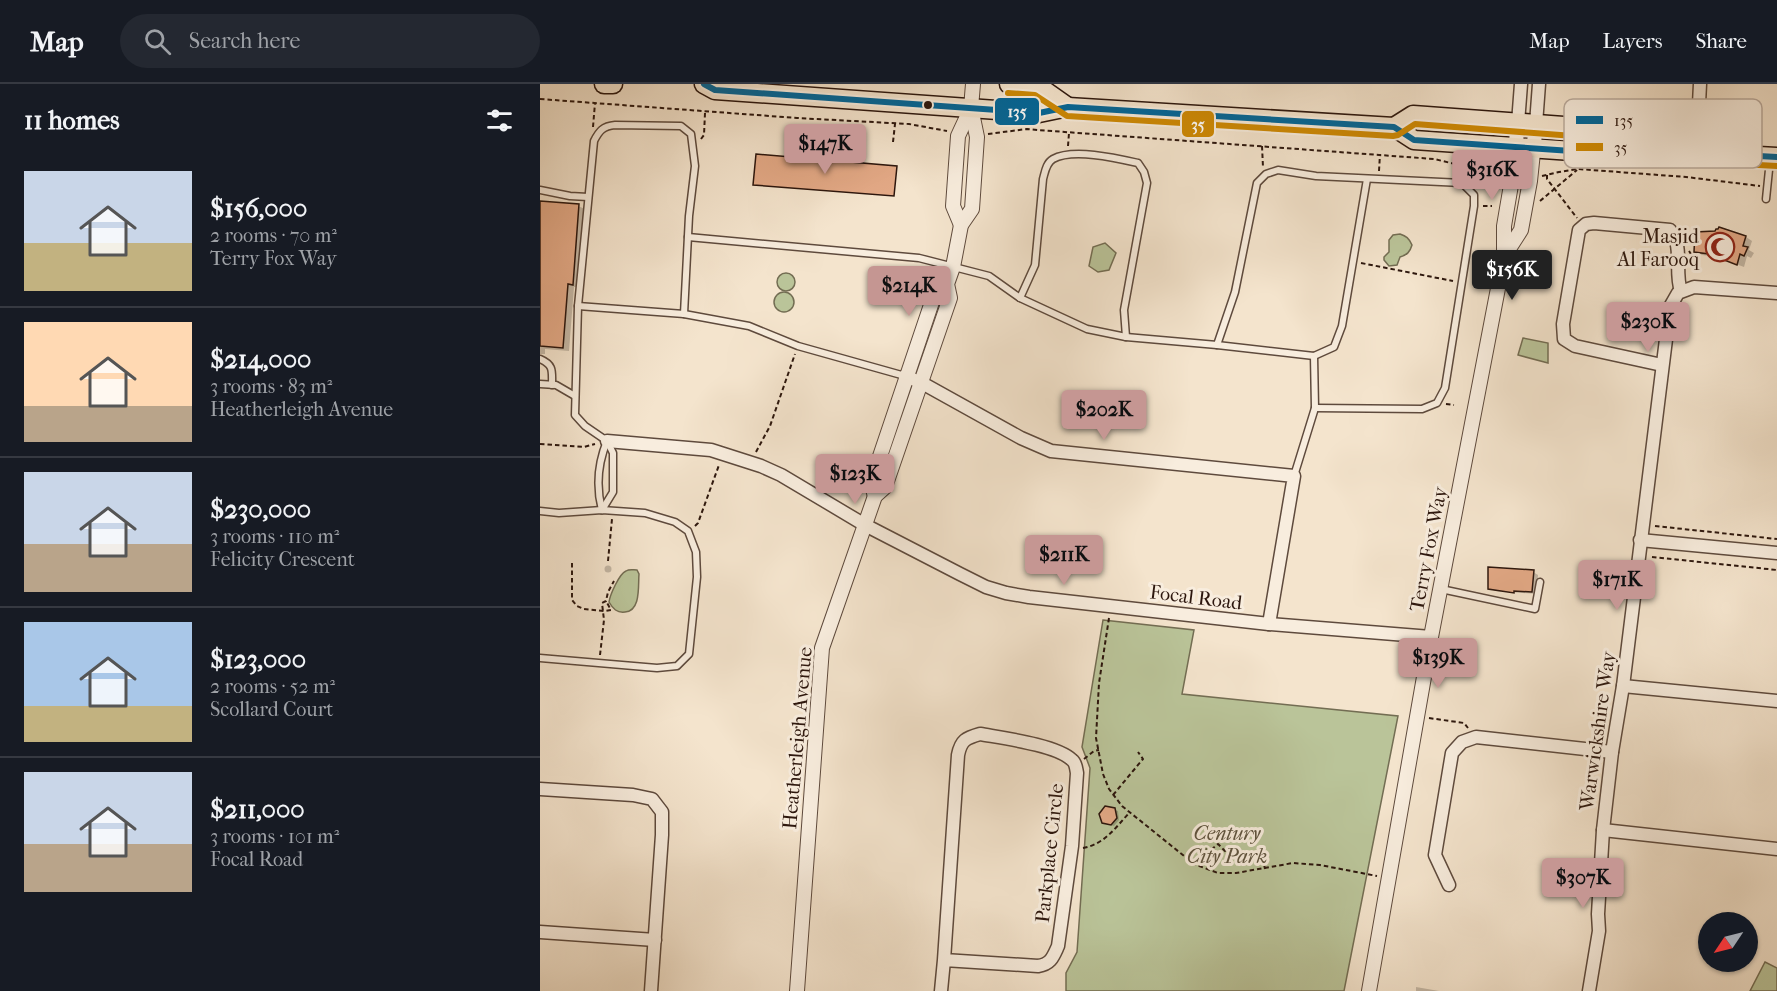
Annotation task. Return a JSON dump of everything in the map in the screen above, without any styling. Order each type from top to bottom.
[{"type":"main road","points":[[604,84],[613,84]]},
{"type":"main road","points":[[704,84],[715,90],[1039,113],[1068,107],[1394,127],[1414,140],[1564,151]]},
{"type":"main road","points":[[1009,84],[1038,86],[1068,107]]},
{"type":"main road","points":[[1394,127],[1413,115],[1564,126]]},
{"type":"street","points":[[971,108],[973,84]]},
{"type":"street","points":[[1521,84],[1527,123]]},
{"type":"street","points":[[1527,123],[1539,84]]},
{"type":"street","points":[[1699,99],[1700,84]]},
{"type":"street","name":"Heatherleigh Avenue","points":[[961,225],[952,206],[958,136],[971,108]]},
{"type":"street","name":"Heatherleigh Avenue","points":[[797,991],[822,648],[875,496],[885,488],[950,298],[947,284],[953,267],[961,225],[972,209],[977,137],[971,108]]},
{"type":"street","name":"Terry Fox Way","points":[[1369,991],[1431,636],[1504,257],[1504,226],[1512,179],[1524,148],[1527,123]]},
{"type":"street","points":[[1662,365],[1575,346],[1564,339],[1563,324],[1579,230],[1586,224],[1670,230],[1676,240],[1681,291],[1694,287],[1777,293]]},
{"type":"street","name":"Heatherleigh Avenue","points":[[875,496],[871,483],[934,293],[947,284]]},
{"type":"street","name":"Warwickshire Way","points":[[1589,991],[1599,931],[1603,830],[1612,752],[1623,686],[1662,365],[1670,307],[1681,291]]},
{"type":"street","points":[[906,376],[1021,438],[1052,451],[1294,476],[1269,624]]},
{"type":"street","name":"Focal Road","points":[[607,441],[711,450],[751,463],[781,475],[865,525],[986,586],[1006,593],[1269,624],[1431,636]]},
{"type":"street","points":[[1640,540],[1777,553]]},
{"type":"street","points":[[1623,686],[1777,701]]},
{"type":"street","name":"Parkplace Circle","points":[[942,991],[944,960],[960,746],[970,737],[980,734],[1057,750],[1073,760],[1076,765],[1072,846],[1058,946],[1052,960],[1045,965],[1038,966],[944,960]]},
{"type":"street","points":[[1449,885],[1435,855],[1452,753],[1462,742],[1476,737],[1612,752]]},
{"type":"street","points":[[540,789],[633,795],[652,799],[662,812],[651,991]]},
{"type":"street","points":[[1603,830],[1777,849]]},
{"type":"street","points":[[540,932],[655,940]]},
{"type":"lane","points":[[602,510],[613,492],[613,453],[607,441],[585,426],[575,415],[575,396],[578,306],[594,141],[598,133],[606,126],[681,126],[691,134],[695,166],[684,314]]},
{"type":"lane","points":[[1020,298],[1035,265],[1043,179],[1046,168],[1052,160],[1070,154],[1118,158],[1138,163],[1144,171],[1147,183],[1124,310],[1126,337]]},
{"type":"lane","points":[[1766,199],[1774,156]]},
{"type":"lane","points":[[1217,345],[1235,292],[1257,183],[1266,174],[1278,170],[1316,176],[1462,183],[1474,195],[1474,206],[1445,387],[1437,403],[1422,409],[1315,408]]},
{"type":"lane","points":[[688,237],[919,258],[989,276],[1020,298],[1087,329],[1126,337],[1314,356],[1334,347],[1342,326],[1367,179]]},
{"type":"lane","points":[[540,190],[588,197]]},
{"type":"lane","points":[[578,306],[684,314],[749,326],[798,346],[906,376]]},
{"type":"lane","points":[[1294,476],[1315,408],[1314,356]]},
{"type":"lane","points":[[540,358],[548,363],[552,370],[552,385]]},
{"type":"lane","points":[[540,384],[556,385],[575,396]]},
{"type":"lane","points":[[602,510],[598,496],[600,458],[607,441]]},
{"type":"lane","points":[[540,511],[560,513],[602,510],[645,513],[675,522],[688,531],[696,552],[697,577],[689,654],[677,666],[657,668],[540,658]]},
{"type":"lane","points":[[1441,589],[1535,609],[1540,582]]},
{"type":"path","points":[[540,99],[909,124],[945,131]]},
{"type":"path","points":[[593,128],[595,103]]},
{"type":"path","points":[[694,149],[704,135],[705,111]]},
{"type":"path","points":[[893,142],[895,124]]},
{"type":"path","points":[[991,134],[1028,129],[1380,154],[1490,166],[1495,171]]},
{"type":"path","points":[[1068,148],[1069,132]]},
{"type":"path","points":[[1262,146],[1263,166]]},
{"type":"path","points":[[1379,171],[1380,154]]},
{"type":"path","points":[[1540,201],[1578,169]]},
{"type":"path","points":[[1540,177],[1578,169],[1686,177],[1758,186]]},
{"type":"path","points":[[1547,175],[1547,179],[1577,218]]},
{"type":"path","points":[[1689,251],[1696,262],[1696,271]]},
{"type":"path","points":[[1353,261],[1462,283]]},
{"type":"path","points":[[751,463],[770,426],[798,346]]},
{"type":"path","points":[[1446,404],[1454,405]]},
{"type":"path","points":[[540,444],[584,447],[607,441]]},
{"type":"path","points":[[688,531],[698,523],[723,454]]},
{"type":"path","points":[[608,561],[612,511]]},
{"type":"path","points":[[1642,525],[1777,539]]},
{"type":"path","points":[[1638,555],[1777,570]]},
{"type":"path","points":[[572,563],[572,600],[577,606],[584,609],[611,610],[606,601]]},
{"type":"path","points":[[599,663],[604,620],[602,603],[606,601],[614,581]]},
{"type":"path","points":[[1111,606],[1099,683],[1096,738],[1103,774],[1113,795],[1130,812],[1194,864],[1218,873],[1236,873],[1293,863],[1320,865],[1389,879]]},
{"type":"path","points":[[1417,716],[1464,723],[1476,737]]},
{"type":"path","points":[[1076,765],[1094,751],[1099,750]]},
{"type":"path","points":[[1113,795],[1143,759],[1138,752]]},
{"type":"path","points":[[1072,846],[1084,848],[1098,844],[1130,812]]},
{"type":"path","points":[[1194,864],[1218,844],[1228,854],[1262,855],[1265,869]]},
{"type":"green space","points":[[1400,234],[1406,237],[1412,245],[1408,253],[1400,257],[1397,265],[1389,266],[1384,257],[1389,252],[1389,240],[1393,235]]},
{"type":"green space","points":[[1105,243],[1116,253],[1109,270],[1098,272],[1089,266],[1093,247]]},
{"type":"green space","points":[[786,273],[792,276],[795,282],[792,288],[786,291],[780,288],[777,282],[780,276]]},
{"type":"green space","points":[[784,292],[791,295],[794,302],[791,309],[784,312],[777,309],[774,302],[777,295]]},
{"type":"green space","points":[[1523,338],[1548,343],[1548,363],[1518,355]]},
{"type":"green space","points":[[637,570],[639,574],[636,603],[630,611],[617,611],[609,602],[615,585],[623,573]]},
{"type":"green space","name":"Century City Park","points":[[1103,620],[1194,630],[1182,694],[1398,716],[1344,991],[1066,991],[1066,973],[1077,952],[1090,768],[1082,747]]},
{"type":"green space","points":[[1765,962],[1777,968],[1777,991],[1750,991]]},
{"type":"building","points":[[756,154],[897,166],[894,196],[753,185]]},
{"type":"building","points":[[540,201],[579,204],[573,285],[568,284],[563,348],[540,346]]},
{"type":"building","name":"Masjid Al Farooq","points":[[1719,227],[1746,236],[1743,246],[1748,247],[1744,256],[1740,254],[1737,265],[1709,254],[1694,252],[1695,232],[1715,231]]},
{"type":"building","points":[[1488,567],[1534,570],[1532,592],[1514,591],[1514,593],[1488,589]]},
{"type":"building","points":[[1105,806],[1115,808],[1117,818],[1111,825],[1102,823],[1099,814]]},
{"type":"transit line","name":"135","points":[[704,84],[715,90],[1039,113],[1068,107],[1394,127],[1414,140],[1564,150]]},
{"type":"transit line","name":"35","points":[[1008,93],[1035,95],[1067,116],[1393,136],[1415,124],[1564,135]]},
{"type":"transit line","name":"135","points":[[1762,156],[1777,157]]},
{"type":"transit line","name":"35","points":[[1762,165],[1777,166]]},
{"type":"place","name":"Masjid Al Farooq","points":[[1720,247]]}]
